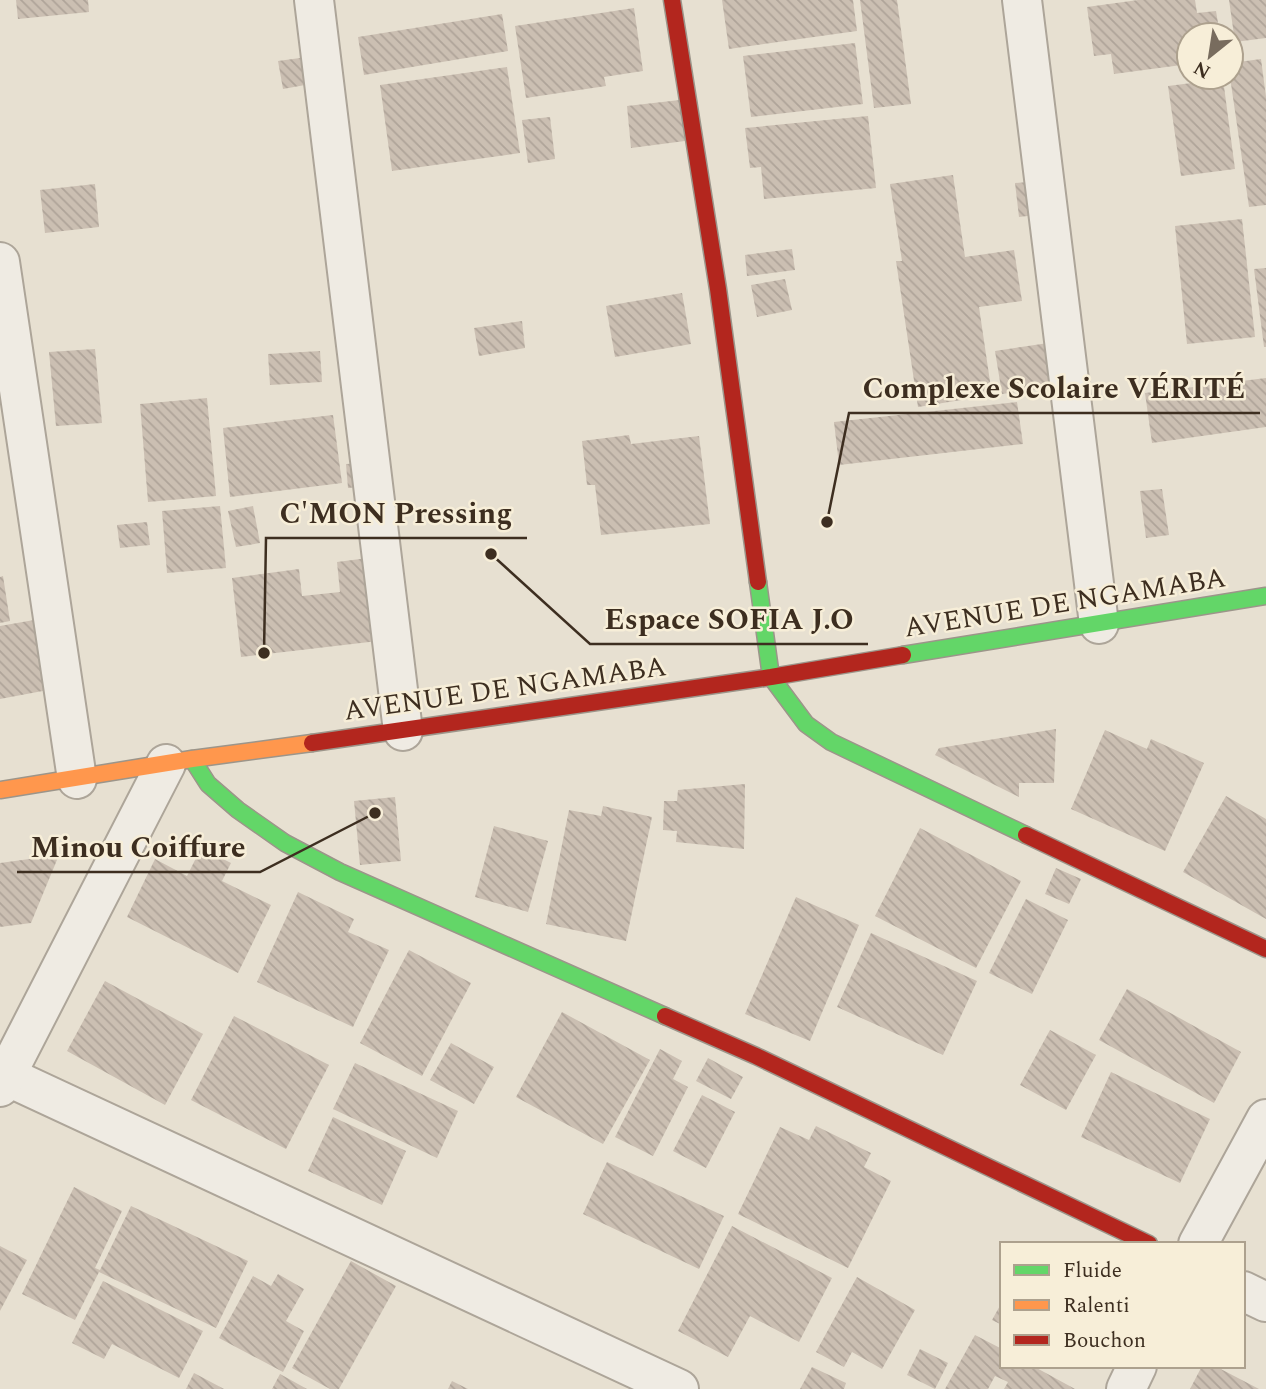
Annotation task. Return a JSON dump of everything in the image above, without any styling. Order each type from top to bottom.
[{"type":"street","points":[[314,0],[403,731]]},
{"type":"street","points":[[672,0],[718,289],[771,677],[806,724],[831,742],[1266,949]]},
{"type":"street","points":[[1023,0],[1099,624]]},
{"type":"street","points":[[0,262],[77,779]]},
{"type":"street","name":"AVENUE DE NGAMABA","points":[[0,790],[771,677],[1266,596]]},
{"type":"street","points":[[679,1389],[2,1079],[179,762],[238,810],[285,843],[340,872],[756,1056],[1145,1242]]},
{"type":"street","points":[[1199,1242],[1266,1119]]},
{"type":"street","points":[[1245,1292],[1266,1302]]},
{"type":"street","points":[[1126,1389],[1136,1368]]},
{"type":"building","points":[[16,0],[88,0],[89,12],[18,19]]},
{"type":"building","points":[[722,0],[853,0],[857,31],[729,49]]},
{"type":"building","points":[[860,0],[897,0],[911,104],[874,108]]},
{"type":"building","points":[[1138,0],[1195,0],[1197,13],[1216,11],[1218,21],[1175,21],[1175,66],[1114,74],[1111,54],[1094,56],[1087,7]]},
{"type":"building","points":[[1229,0],[1266,0],[1266,38],[1245,41],[1245,21],[1232,21]]},
{"type":"building","points":[[634,8],[643,71],[604,77],[606,86],[526,98],[515,26]]},
{"type":"building","points":[[502,14],[508,51],[364,75],[358,37]]},
{"type":"building","points":[[855,43],[863,104],[751,117],[743,56]]},
{"type":"building","points":[[300,58],[305,85],[283,89],[278,61]]},
{"type":"building","points":[[1261,59],[1266,97],[1266,205],[1249,207],[1232,91],[1245,91],[1245,61]]},
{"type":"building","points":[[507,67],[520,153],[392,171],[380,85]]},
{"type":"building","points":[[1175,85],[1175,91],[1225,91],[1235,169],[1181,176],[1168,86]]},
{"type":"building","points":[[680,100],[685,141],[631,148],[627,106]]},
{"type":"building","points":[[868,116],[876,188],[764,199],[761,167],[750,168],[745,128]]},
{"type":"building","points":[[550,117],[555,159],[528,163],[522,120]]},
{"type":"building","points":[[953,175],[965,257],[1014,250],[1022,301],[979,307],[992,395],[918,407],[896,261],[902,261],[890,184]]},
{"type":"building","points":[[1040,181],[1044,214],[1019,217],[1015,183]]},
{"type":"building","points":[[95,184],[99,227],[45,233],[40,190]]},
{"type":"building","points":[[1242,219],[1255,337],[1187,344],[1175,226]]},
{"type":"building","points":[[792,249],[795,270],[747,276],[745,255]]},
{"type":"building","points":[[1266,268],[1266,347],[1264,347],[1254,269]]},
{"type":"building","points":[[785,279],[792,310],[757,317],[751,285]]},
{"type":"building","points":[[682,293],[691,344],[615,357],[606,306]]},
{"type":"building","points":[[522,321],[525,348],[479,356],[474,328]]},
{"type":"building","points":[[1055,342],[1061,386],[1002,394],[995,351]]},
{"type":"building","points":[[95,349],[102,423],[56,426],[49,352]]},
{"type":"building","points":[[320,351],[322,382],[270,385],[268,354]]},
{"type":"building","points":[[1266,378],[1266,427],[1152,443],[1145,393]]},
{"type":"building","points":[[207,398],[216,496],[148,502],[140,404]]},
{"type":"building","points":[[1017,402],[1023,444],[839,465],[834,422]]},
{"type":"building","points":[[333,415],[342,483],[230,497],[223,428]]},
{"type":"building","points":[[629,435],[631,444],[699,436],[710,524],[601,535],[595,485],[587,485],[582,441]]},
{"type":"building","points":[[365,463],[368,486],[348,488],[346,464]]},
{"type":"building","points":[[1162,489],[1169,535],[1146,538],[1140,491]]},
{"type":"building","points":[[220,506],[226,568],[167,573],[162,511]]},
{"type":"building","points":[[253,506],[260,543],[236,547],[228,511]]},
{"type":"building","points":[[147,522],[150,545],[120,548],[117,525]]},
{"type":"building","points":[[368,558],[378,641],[241,657],[232,578],[299,569],[302,596],[340,592],[337,562]]},
{"type":"building","points":[[3,576],[10,621],[0,623],[0,577]]},
{"type":"building","points":[[34,620],[48,690],[0,699],[0,626]]},
{"type":"building","points":[[1056,729],[1054,783],[1019,783],[1019,797],[935,755],[939,748]]},
{"type":"building","points":[[1105,730],[1147,749],[1151,739],[1204,763],[1165,851],[1071,809]]},
{"type":"building","points":[[745,784],[744,849],[676,842],[677,831],[663,830],[664,801],[677,801],[678,790]]},
{"type":"building","points":[[1226,796],[1266,819],[1266,919],[1183,872]]},
{"type":"building","points":[[395,797],[401,861],[360,865],[354,801]]},
{"type":"building","points":[[603,806],[652,817],[626,941],[546,924],[569,810],[601,816]]},
{"type":"building","points":[[494,826],[548,841],[528,912],[475,897]]},
{"type":"building","points":[[920,828],[1021,881],[976,968],[875,916]]},
{"type":"building","points":[[201,848],[231,863],[222,881],[271,905],[238,973],[127,917],[155,859],[187,876]]},
{"type":"building","points":[[59,855],[31,923],[0,927],[0,863]]},
{"type":"building","points":[[1056,868],[1081,879],[1069,904],[1045,894]]},
{"type":"building","points":[[298,892],[354,919],[348,932],[389,950],[353,1027],[257,982]]},
{"type":"building","points":[[796,897],[859,925],[810,1041],[745,1014]]},
{"type":"building","points":[[1026,899],[1068,920],[1032,994],[989,973]]},
{"type":"building","points":[[871,933],[977,981],[943,1055],[837,1007]]},
{"type":"building","points":[[409,950],[471,983],[422,1076],[360,1043]]},
{"type":"building","points":[[105,981],[203,1034],[165,1105],[67,1051]]},
{"type":"building","points":[[1127,989],[1241,1052],[1214,1103],[1099,1040]]},
{"type":"building","points":[[562,1012],[650,1060],[603,1144],[516,1097]]},
{"type":"building","points":[[234,1016],[329,1065],[286,1149],[191,1100]]},
{"type":"building","points":[[1050,1030],[1096,1055],[1066,1110],[1020,1085]]},
{"type":"building","points":[[451,1043],[494,1067],[474,1104],[430,1080]]},
{"type":"building","points":[[660,1049],[682,1061],[673,1079],[688,1087],[653,1156],[615,1137]]},
{"type":"building","points":[[708,1058],[743,1077],[731,1099],[696,1081]]},
{"type":"building","points":[[355,1063],[458,1111],[437,1158],[333,1109]]},
{"type":"building","points":[[1111,1072],[1210,1119],[1180,1183],[1081,1137]]},
{"type":"building","points":[[702,1095],[735,1112],[706,1168],[673,1151]]},
{"type":"building","points":[[333,1117],[406,1151],[382,1205],[308,1171]]},
{"type":"building","points":[[816,1126],[871,1153],[864,1167],[891,1181],[848,1268],[738,1214],[780,1127],[809,1140]]},
{"type":"building","points":[[607,1162],[724,1216],[699,1269],[583,1214]]},
{"type":"building","points":[[74,1187],[122,1211],[95,1268],[100,1270],[131,1206],[248,1261],[216,1328],[99,1272],[75,1320],[22,1294]]},
{"type":"building","points":[[732,1226],[832,1278],[799,1342],[750,1316],[728,1357],[678,1331]]},
{"type":"building","points":[[0,1246],[27,1260],[0,1311]]},
{"type":"building","points":[[351,1261],[396,1286],[339,1389],[330,1389],[292,1368]]},
{"type":"building","points":[[278,1274],[304,1289],[286,1321],[304,1331],[283,1372],[219,1338],[253,1276],[271,1286]]},
{"type":"building","points":[[857,1277],[915,1310],[882,1369],[852,1352],[844,1367],[816,1352]]},
{"type":"building","points":[[103,1281],[203,1331],[179,1378],[112,1344],[104,1359],[72,1343]]},
{"type":"building","points":[[1000,1306],[1000,1324],[992,1320]]},
{"type":"building","points":[[975,1335],[1000,1348],[1000,1368],[1037,1368],[1075,1389],[1004,1389],[1008,1382],[995,1376],[988,1389],[945,1389]]},
{"type":"building","points":[[920,1349],[948,1363],[935,1389],[907,1375]]},
{"type":"building","points":[[812,1367],[846,1383],[844,1389],[800,1389]]},
{"type":"building","points":[[1201,1368],[1219,1368],[1259,1389],[1190,1389]]},
{"type":"building","points":[[194,1373],[224,1389],[186,1389]]},
{"type":"building","points":[[280,1374],[307,1389],[272,1389]]},
{"type":"building","points":[[452,1381],[468,1389],[448,1389]]},
{"type":"traffic: fast","points":[[758,582],[771,677],[806,724],[831,742],[1026,835]]},
{"type":"traffic: fast","points":[[903,655],[1266,596]]},
{"type":"traffic: fast","points":[[192,759],[208,784],[238,810],[285,843],[340,872],[665,1016]]},
{"type":"traffic: slow","points":[[0,790],[312,743]]},
{"type":"traffic: jam","points":[[672,0],[718,289],[758,582]]},
{"type":"traffic: jam","points":[[312,743],[771,677],[903,655]]},
{"type":"traffic: jam","points":[[1026,835],[1266,949]]},
{"type":"traffic: jam","points":[[665,1016],[756,1056],[1145,1242]]},
{"type":"place","name":"Complexe Scolaire VÉRITÉ","points":[[827,522]]},
{"type":"place","name":"Espace SOFIA J.O","points":[[491,554]]},
{"type":"place","name":"C'MON Pressing","points":[[264,653]]},
{"type":"place","name":"Minou Coiffure","points":[[375,813]]}]
